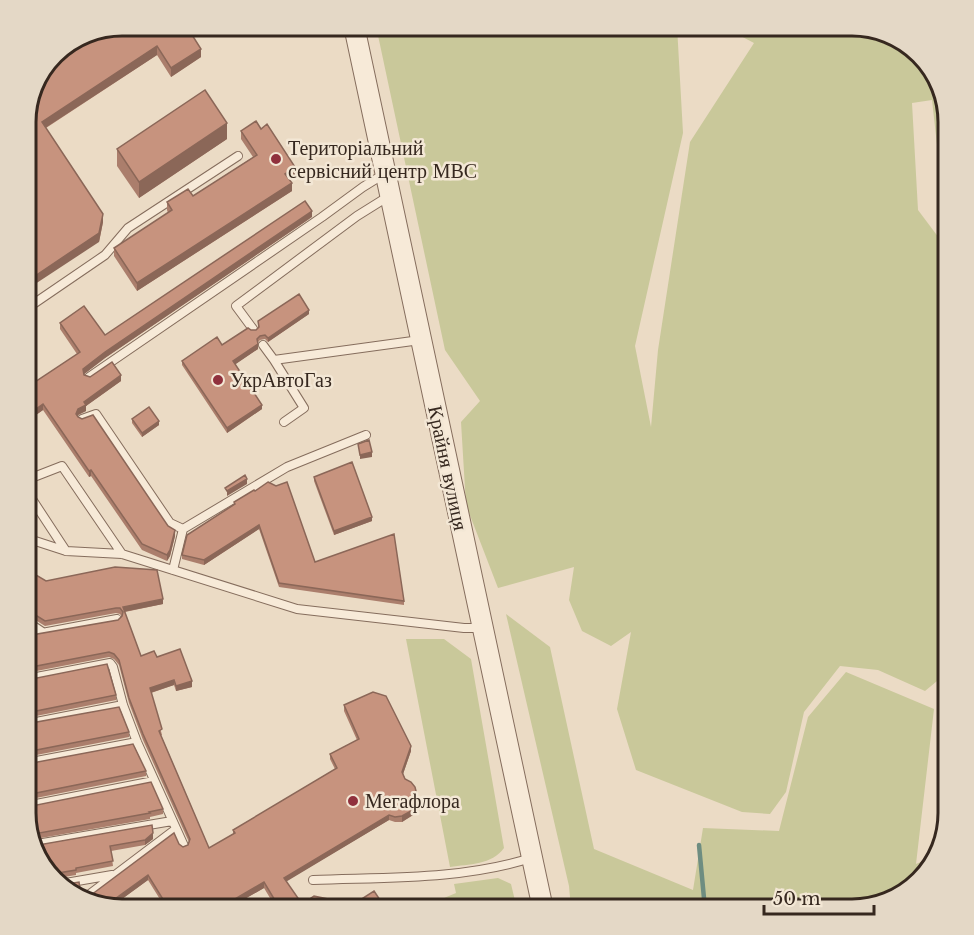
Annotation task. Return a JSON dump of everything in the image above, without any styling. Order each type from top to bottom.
[{"type":"street","name":"Крайня вулиця","points":[[356,36],[541,899]]},
{"type":"lane","points":[[36,302],[105,255],[128,228],[238,156]]},
{"type":"lane","points":[[89,377],[386,173]]},
{"type":"lane","points":[[253,329],[236,306],[357,216],[390,195]]},
{"type":"lane","points":[[274,360],[421,339]]},
{"type":"lane","points":[[263,345],[304,408],[284,422]]},
{"type":"lane","points":[[82,419],[96,414],[170,523],[183,529]]},
{"type":"lane","points":[[173,570],[183,529],[287,467],[366,435]]},
{"type":"lane","points":[[36,476],[62,466],[122,554]]},
{"type":"lane","points":[[36,505],[66,551]]},
{"type":"lane","points":[[36,541],[66,551],[122,554],[297,609],[452,627],[482,628]]},
{"type":"lane","points":[[36,634],[117,619]]},
{"type":"lane","points":[[36,628],[44,633]]},
{"type":"lane","points":[[36,677],[110,663],[137,742],[184,846]]},
{"type":"lane","points":[[36,722],[123,705]]},
{"type":"lane","points":[[36,761],[137,742]]},
{"type":"lane","points":[[36,804],[154,781]]},
{"type":"lane","points":[[42,843],[174,825]]},
{"type":"lane","points":[[92,893],[174,825]]},
{"type":"lane","points":[[313,880],[452,874],[512,864],[531,858]]},
{"type":"lane","points":[[72,882],[115,875]]},
{"type":"green space","points":[[378,36],[678,36],[683,133],[635,346],[651,427],[658,350],[690,142],[754,43],[741,36],[852,36],[885,43],[900,51],[913,61],[929,84],[938,117],[938,154],[932,100],[912,103],[918,210],[938,237],[938,680],[925,691],[878,670],[840,666],[804,712],[786,792],[770,814],[742,812],[636,770],[617,709],[631,632],[611,646],[582,631],[569,600],[574,567],[498,588],[466,505],[461,422],[480,401],[445,350]]},
{"type":"green space","points":[[506,614],[550,647],[594,849],[693,890],[703,828],[779,831],[808,717],[846,672],[934,709],[916,864],[923,861],[913,874],[885,892],[852,899],[570,899]]},
{"type":"green space","points":[[406,639],[444,639],[471,659],[504,848],[487,861],[450,867]]},
{"type":"green space","points":[[498,878],[511,884],[515,899],[442,899],[456,893],[454,884]]},
{"type":"building","points":[[122,36],[193,36],[201,49],[171,68],[157,46],[42,122],[103,214],[99,233],[36,275],[36,117],[43,89],[61,61],[89,43]]},
{"type":"building","points":[[205,90],[227,123],[139,182],[117,149]]},
{"type":"building","points":[[256,121],[261,129],[267,124],[295,167],[285,174],[292,183],[137,283],[114,248],[172,210],[167,202],[188,189],[193,196],[257,155],[241,131]]},
{"type":"building","points":[[305,201],[312,211],[83,369],[84,375],[90,377],[112,362],[121,375],[84,402],[86,405],[78,409],[76,414],[82,419],[93,415],[168,526],[175,530],[167,555],[142,544],[43,404],[36,409],[36,381],[80,352],[60,323],[84,306],[105,335]]},
{"type":"building","points":[[299,294],[309,310],[268,338],[265,335],[260,336],[257,339],[258,344],[233,361],[262,405],[227,428],[182,361],[217,337],[222,345],[248,328],[256,330],[259,327],[258,321]]},
{"type":"building","points":[[149,407],[159,421],[142,433],[132,419]]},
{"type":"building","points":[[369,440],[372,452],[360,455],[358,444]]},
{"type":"building","points":[[352,462],[372,517],[334,531],[314,477]]},
{"type":"building","points":[[245,475],[247,479],[227,491],[225,488]]},
{"type":"building","points":[[268,482],[276,486],[287,482],[315,562],[394,534],[404,601],[279,583],[259,525],[204,560],[182,555],[187,535],[235,504],[234,502]]},
{"type":"building","points":[[115,567],[157,570],[163,599],[123,607],[141,656],[154,651],[157,657],[180,649],[192,681],[176,686],[174,680],[150,688],[162,729],[159,731],[209,848],[235,833],[233,830],[337,768],[330,754],[359,739],[344,705],[373,692],[386,696],[411,746],[402,772],[405,779],[415,787],[418,799],[413,810],[402,816],[389,815],[284,878],[299,899],[274,899],[264,882],[235,899],[163,899],[148,875],[116,898],[93,893],[174,833],[183,847],[188,845],[190,839],[143,734],[129,698],[119,660],[114,654],[109,652],[36,666],[36,634],[118,620],[123,612],[120,608],[116,608],[45,621],[36,615],[36,575],[46,581]]},
{"type":"building","points":[[107,664],[116,695],[36,711],[36,678]]},
{"type":"building","points":[[119,707],[129,732],[36,750],[36,722]]},
{"type":"building","points":[[133,744],[146,771],[36,793],[36,762]]},
{"type":"building","points":[[151,782],[163,809],[39,833],[36,805]]},
{"type":"building","points":[[152,825],[153,833],[145,840],[110,846],[113,861],[76,868],[76,870],[60,873],[42,844]]},
{"type":"building","points":[[374,891],[379,899],[362,899]]},
{"type":"building","points":[[314,896],[328,899],[310,899]]},
{"type":"waterway","points":[[699,845],[704,899]]},
{"type":"place","name":"Територіальний сервісний центр МВС","points":[[276,159]]},
{"type":"place","name":"УкрАвтоГаз","points":[[218,380]]},
{"type":"place","name":"Мегафлора","points":[[353,801]]}]
